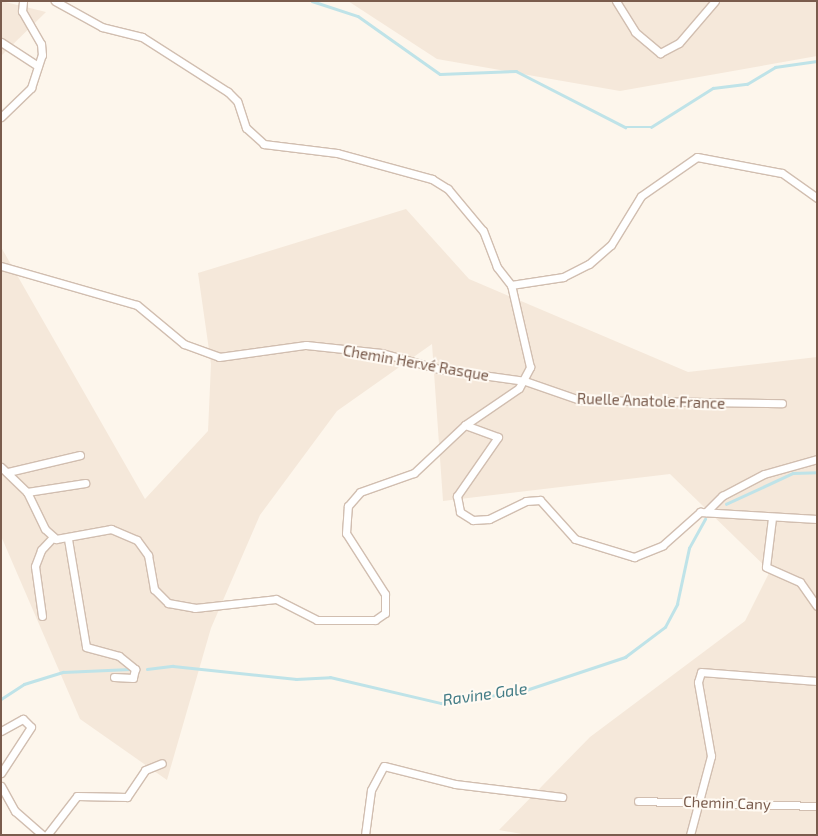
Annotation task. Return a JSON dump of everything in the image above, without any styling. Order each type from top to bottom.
[{"type":"street","points":[[1,117],[31,88],[42,48],[22,10],[23,1]]},
{"type":"street","points":[[42,616],[35,566],[40,550],[53,538],[68,539],[111,528],[130,534],[148,555],[156,594],[179,607],[276,599],[317,620],[378,619],[386,608],[385,594],[346,533],[348,506],[360,492],[414,473],[465,425],[524,381],[529,351],[511,285],[497,267],[476,221],[441,184],[337,153],[264,144],[246,128],[238,101],[228,92],[142,37],[102,27],[55,1]]},
{"type":"street","points":[[616,1],[634,32],[660,53],[679,43],[715,1]]},
{"type":"street","points":[[1,42],[38,66]]},
{"type":"street","points":[[511,285],[563,277],[589,264],[611,246],[641,196],[697,157],[782,173],[817,198]]},
{"type":"street","name":"Chemin Hervé Rasque","points":[[1,266],[137,305],[184,344],[210,356],[234,357],[268,347],[306,345],[382,353],[439,370],[524,381]]},
{"type":"street","name":"Ruelle Anatole France","points":[[524,381],[560,396],[602,402],[782,403]]},
{"type":"street","points":[[465,425],[498,437],[457,496],[460,512],[473,520],[489,519],[526,501],[540,500],[575,539],[634,557],[653,551],[695,514],[706,512],[772,518],[817,519]]},
{"type":"street","points":[[8,472],[80,455]]},
{"type":"street","points":[[706,512],[722,496],[764,474],[817,459]]},
{"type":"street","points":[[1,468],[8,472],[27,492],[53,538]]},
{"type":"street","points":[[27,492],[84,483]]},
{"type":"street","points":[[772,518],[766,567],[800,582],[817,606]]},
{"type":"street","points":[[68,539],[86,647],[118,656],[136,669],[133,678],[114,677]]},
{"type":"street","points":[[690,835],[711,756],[698,682],[701,672],[817,681]]},
{"type":"street","points":[[1,731],[23,719],[31,727],[1,773]]},
{"type":"street","points":[[47,835],[77,796],[127,797],[145,770],[162,763]]},
{"type":"street","points":[[365,835],[371,790],[384,766],[455,784],[562,796]]},
{"type":"street","points":[[1,786],[15,811],[43,835]]},
{"type":"street","name":"Chemin Cany","points":[[638,800],[817,806]]},
{"type":"shaded area","points":[[1,1],[46,12],[1,56]]},
{"type":"shaded area","points":[[348,1],[817,1],[817,56],[620,91],[437,59]]},
{"type":"shaded area","points":[[406,209],[469,279],[688,372],[817,357],[817,835],[527,835],[499,830],[590,737],[745,621],[770,571],[670,474],[443,501],[432,344],[337,411],[260,515],[211,628],[167,780],[80,719],[1,536],[1,247],[145,499],[208,431],[211,364],[198,273]]},
{"type":"waterway","points":[[312,1],[358,16],[440,74],[516,71],[625,127],[651,127],[713,88],[747,84],[775,67],[817,61]]},
{"type":"waterway","name":"Ravine Gale","points":[[726,504],[793,473],[817,472]]},
{"type":"waterway","name":"Ravine Gale","points":[[147,669],[173,666],[296,679],[330,677],[441,703],[523,691],[625,657],[665,627],[677,604],[689,548],[705,519]]},
{"type":"waterway","name":"Ravine Gale","points":[[1,699],[24,684],[63,672],[130,669]]}]
